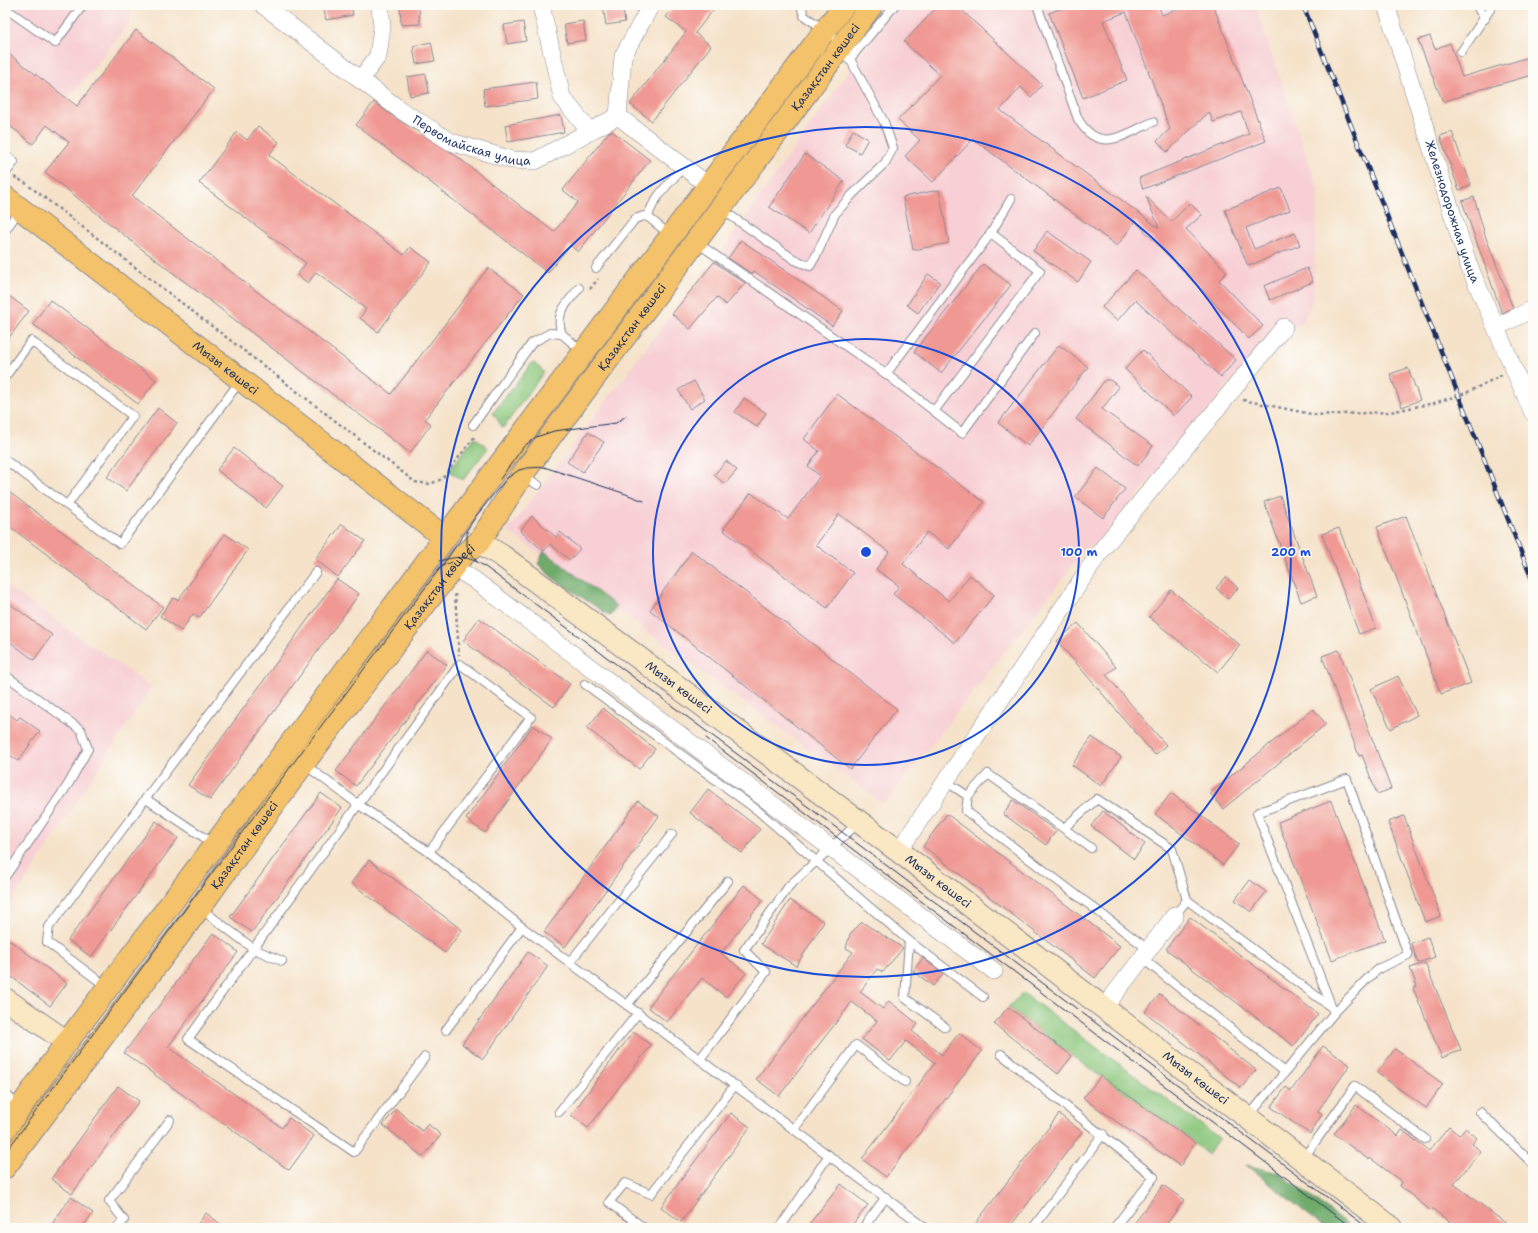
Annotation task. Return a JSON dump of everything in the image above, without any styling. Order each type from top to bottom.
[{"type":"main road","name":"Қазақстан көшесі","points":[[5,1128],[13,1100],[67,1042],[108,988],[844,5]]},
{"type":"main road","name":"Қазақстан көшесі","points":[[5,1167],[200,908],[303,764],[453,567],[461,557],[479,542],[530,480],[602,367],[720,208],[846,52],[872,5]]},
{"type":"main road","points":[[708,186],[720,208]]},
{"type":"main road","name":"Мызы көшесі","points":[[13,203],[445,538]]},
{"type":"main road","points":[[584,353],[602,367]]},
{"type":"main road","points":[[412,513],[438,516],[454,513],[470,504]]},
{"type":"main road","points":[[412,513],[420,528],[422,544],[419,573]]},
{"type":"main road","points":[[445,538],[479,542]]},
{"type":"main road","name":"Мызы көшесі","points":[[479,542],[502,556],[603,627],[1392,1228]]},
{"type":"main road","points":[[286,750],[303,764]]},
{"type":"main road","points":[[5,999],[88,1056]]},
{"type":"street","name":"Первомайская улица","points":[[263,5],[399,109],[451,142],[512,160],[535,161],[618,116]]},
{"type":"street","points":[[360,80],[378,56],[382,27],[380,5]]},
{"type":"street","points":[[541,5],[562,97],[590,132]]},
{"type":"street","points":[[651,5],[623,56],[618,116],[708,186]]},
{"type":"street","name":"Железнодорожная улица","points":[[1386,5],[1469,266],[1533,413]]},
{"type":"street","points":[[1496,328],[1533,309]]},
{"type":"street","points":[[898,852],[1103,548],[1284,327]]},
{"type":"street","points":[[453,567],[473,579],[994,971]]},
{"type":"street","points":[[1103,1009],[1175,915]]},
{"type":"lane","points":[[5,8],[55,42],[83,5]]},
{"type":"lane","points":[[720,208],[795,260],[810,266],[835,214],[885,163],[893,148],[884,122],[846,52],[826,30],[804,16],[801,5]]},
{"type":"lane","points":[[846,52],[895,5]]},
{"type":"lane","points":[[1037,5],[1078,119],[1084,129],[1092,136],[1102,140],[1113,140],[1153,122]]},
{"type":"lane","points":[[1476,5],[1485,19]]},
{"type":"lane","points":[[1461,52],[1485,19],[1493,5]]},
{"type":"lane","points":[[5,155],[14,162],[5,173]]},
{"type":"lane","points":[[648,217],[650,207],[684,166]]},
{"type":"lane","points":[[886,374],[991,233],[1011,199]]},
{"type":"lane","points":[[5,231],[13,203]]},
{"type":"lane","points":[[596,268],[635,219],[644,216],[648,217],[671,236]]},
{"type":"lane","points":[[934,411],[1040,271],[991,233]]},
{"type":"lane","points":[[695,242],[886,374],[962,433],[1035,333]]},
{"type":"lane","points":[[579,288],[562,311],[558,323],[562,334],[584,353]]},
{"type":"lane","points":[[473,425],[532,344],[550,333],[562,334]]},
{"type":"lane","points":[[5,376],[31,341],[133,416],[67,505]]},
{"type":"lane","points":[[5,460],[120,544],[241,380]]},
{"type":"lane","points":[[108,988],[47,942],[49,927],[316,572]]},
{"type":"lane","points":[[425,1057],[354,1152],[188,1039],[460,664],[531,717],[429,852]]},
{"type":"lane","points":[[5,675],[81,730],[88,749],[69,782],[5,877]]},
{"type":"lane","points":[[585,684],[757,810],[909,941],[983,997]]},
{"type":"lane","points":[[303,764],[359,805],[429,852],[522,927],[926,1228]]},
{"type":"lane","points":[[1091,848],[988,774],[968,796],[966,811],[1146,954],[1285,1072]]},
{"type":"lane","points":[[1247,1118],[1333,1010],[1380,968],[1408,955],[1347,779],[1257,813],[1333,1010]]},
{"type":"lane","points":[[946,781],[968,796]]},
{"type":"lane","points":[[146,799],[215,845]]},
{"type":"lane","points":[[1064,828],[1097,799],[1172,849],[1187,900],[1333,1010]]},
{"type":"lane","points":[[700,1059],[766,972],[744,950],[789,886],[832,848],[858,822]]},
{"type":"lane","points":[[570,962],[672,834]]},
{"type":"lane","points":[[627,1005],[728,881]]},
{"type":"lane","points":[[1175,915],[1187,900]]},
{"type":"lane","points":[[200,908],[254,949],[282,961]]},
{"type":"lane","points":[[446,1030],[522,927]]},
{"type":"lane","points":[[909,941],[905,998],[946,1027]]},
{"type":"lane","points":[[559,1112],[638,1013]]},
{"type":"lane","points":[[794,1129],[856,1045],[905,1082]]},
{"type":"lane","points":[[1001,1054],[1103,1134],[1154,1177],[1114,1228]]},
{"type":"lane","points":[[644,1228],[609,1202],[626,1183],[651,1194],[735,1085]]},
{"type":"lane","points":[[1303,1160],[1355,1086],[1425,1139]]},
{"type":"lane","points":[[1480,1112],[1533,1164]]},
{"type":"lane","points":[[117,1228],[124,1220],[109,1201],[170,1120]]},
{"type":"lane","points":[[1033,1228],[1103,1134]]},
{"type":"lane","points":[[780,1228],[829,1156]]},
{"type":"lane","points":[[863,1228],[886,1197]]},
{"type":"path","points":[[5,173],[24,182],[416,482],[430,484],[442,479],[480,431]]},
{"type":"path","points":[[588,292],[601,274]]},
{"type":"path","points":[[1227,397],[1316,415],[1390,412],[1434,403],[1466,393],[1514,369]]},
{"type":"path","points":[[453,567],[460,664]]},
{"type":"shaded area","points":[[5,5],[133,5],[130,22],[68,99],[5,51]]},
{"type":"shaded area","points":[[895,5],[1255,5],[1318,190],[1313,299],[1302,324],[1270,333],[1094,549],[1089,545],[884,804],[508,531],[672,314],[714,262]]},
{"type":"shaded area","points":[[5,585],[151,687],[5,912]]},
{"type":"green space","points":[[533,362],[544,372],[503,428],[493,413]]},
{"type":"green space","points":[[475,437],[488,448],[463,480],[449,471]]},
{"type":"green space","points":[[544,551],[616,606],[610,616],[554,579],[538,564]]},
{"type":"green space","points":[[1023,993],[1219,1138],[1207,1155],[1195,1143],[1072,1056],[1008,1007]]},
{"type":"green space","points":[[1246,1165],[1279,1173],[1352,1228],[1325,1228]]},
{"type":"building","points":[[323,5],[351,5],[353,15],[326,20]]},
{"type":"building","points":[[419,5],[420,24],[401,25],[400,6]]},
{"type":"building","points":[[622,5],[625,22],[606,25],[603,6]]},
{"type":"building","points":[[676,5],[717,5],[695,33],[711,46],[652,121],[630,104],[686,32],[666,17]]},
{"type":"building","points":[[939,5],[956,5],[1042,85],[1031,97],[1021,87],[1000,110],[1159,228],[1146,196],[1171,222],[1190,203],[1202,215],[1186,229],[1227,272],[1219,280],[1263,326],[1249,339],[1135,221],[1117,246],[973,139],[933,182],[905,156],[920,140],[898,120],[940,75],[904,42]]},
{"type":"building","points":[[1070,5],[1158,5],[1162,15],[1187,5],[1213,5],[1266,141],[1143,189],[1139,178],[1249,134],[1241,112],[1213,122],[1209,112],[1167,152],[1157,141],[1170,129],[1126,12],[1103,21],[1127,80],[1083,98],[1049,13]]},
{"type":"building","points":[[583,21],[586,40],[567,43],[564,24]]},
{"type":"building","points":[[523,22],[526,41],[507,44],[504,25]]},
{"type":"building","points":[[136,30],[214,89],[132,196],[391,394],[488,268],[524,294],[425,419],[431,424],[410,453],[139,247],[45,172],[69,142],[47,125],[33,144],[5,122],[5,51],[77,106]]},
{"type":"building","points":[[1430,36],[1435,49],[1450,43],[1462,77],[1533,56],[1533,75],[1478,90],[1443,102],[1418,40]]},
{"type":"building","points":[[431,42],[435,61],[416,64],[413,46]]},
{"type":"building","points":[[426,74],[429,93],[410,96],[407,77]]},
{"type":"building","points":[[536,82],[538,99],[485,106],[483,89]]},
{"type":"building","points":[[374,102],[394,117],[451,152],[554,232],[578,202],[563,190],[609,132],[612,131],[650,160],[578,252],[570,245],[548,273],[356,125]]},
{"type":"building","points":[[561,115],[564,132],[508,142],[505,125]]},
{"type":"building","points":[[258,126],[279,142],[269,155],[404,255],[410,247],[431,262],[378,332],[360,318],[366,309],[316,272],[308,283],[297,275],[306,263],[199,183],[237,132],[247,140]]},
{"type":"building","points":[[853,130],[868,139],[860,153],[845,145]]},
{"type":"building","points":[[1452,132],[1471,185],[1459,190],[1440,136]]},
{"type":"building","points":[[805,154],[844,181],[809,233],[769,207]]},
{"type":"building","points":[[1281,188],[1290,210],[1246,228],[1254,249],[1295,233],[1300,245],[1248,266],[1225,210]]},
{"type":"building","points":[[939,190],[949,243],[913,250],[903,197]]},
{"type":"building","points":[[1474,197],[1485,235],[1513,308],[1502,313],[1462,201]]},
{"type":"building","points":[[1047,231],[1091,262],[1078,282],[1033,251]]},
{"type":"building","points":[[741,240],[843,311],[832,326],[754,271],[752,274],[728,258]]},
{"type":"building","points":[[714,262],[745,283],[726,305],[717,297],[690,329],[672,314]]},
{"type":"building","points":[[983,264],[1011,285],[941,373],[914,352]]},
{"type":"building","points":[[1307,268],[1313,282],[1270,300],[1264,286]]},
{"type":"building","points":[[1136,270],[1236,360],[1221,377],[1135,300],[1117,321],[1102,307]]},
{"type":"building","points":[[928,274],[940,282],[918,313],[907,305]]},
{"type":"building","points":[[5,293],[29,311],[5,343]]},
{"type":"building","points":[[50,300],[156,380],[138,404],[33,324]]},
{"type":"building","points":[[1059,345],[1088,367],[1028,446],[998,423]]},
{"type":"building","points":[[1143,350],[1192,397],[1174,416],[1125,369]]},
{"type":"building","points":[[1408,368],[1420,400],[1402,407],[1390,374]]},
{"type":"building","points":[[1105,380],[1110,380],[1119,387],[1102,409],[1153,446],[1138,466],[1076,419]]},
{"type":"building","points":[[694,381],[705,399],[690,409],[678,390]]},
{"type":"building","points":[[837,394],[984,502],[949,549],[927,532],[903,564],[949,601],[970,575],[994,595],[955,643],[893,594],[899,586],[876,569],[889,552],[839,514],[816,545],[853,573],[827,608],[723,530],[751,493],[788,519],[820,476],[808,466],[819,451],[804,439]]},
{"type":"building","points":[[744,398],[766,413],[757,427],[735,412]]},
{"type":"building","points":[[158,408],[177,423],[126,491],[107,477]]},
{"type":"building","points":[[588,432],[604,442],[583,472],[567,462]]},
{"type":"building","points":[[234,448],[283,486],[266,508],[217,470]]},
{"type":"building","points":[[726,461],[737,470],[725,484],[714,475]]},
{"type":"building","points":[[1098,468],[1125,489],[1103,518],[1075,497]]},
{"type":"building","points":[[5,489],[163,607],[146,629],[5,523]]},
{"type":"building","points":[[1280,496],[1317,596],[1301,602],[1264,502]]},
{"type":"building","points":[[532,516],[556,537],[560,532],[580,549],[570,560],[550,544],[544,551],[520,531]]},
{"type":"building","points":[[1406,516],[1471,683],[1441,694],[1377,527]]},
{"type":"building","points":[[342,524],[365,541],[338,577],[315,559]]},
{"type":"building","points":[[1339,528],[1376,628],[1359,634],[1322,534]]},
{"type":"building","points":[[225,534],[248,550],[199,618],[193,614],[181,631],[160,616],[173,598],[178,600]]},
{"type":"building","points":[[692,551],[897,709],[850,769],[650,610]]},
{"type":"building","points":[[1226,577],[1238,588],[1228,599],[1216,588]]},
{"type":"building","points":[[337,579],[359,594],[210,800],[188,785]]},
{"type":"building","points":[[1171,590],[1240,645],[1218,672],[1149,617]]},
{"type":"building","points":[[5,600],[52,635],[34,660],[5,638]]},
{"type":"building","points":[[479,618],[570,684],[554,707],[463,641]]},
{"type":"building","points":[[1078,623],[1116,667],[1106,675],[1166,745],[1155,755],[1057,641]]},
{"type":"building","points":[[427,650],[447,665],[356,786],[336,771]]},
{"type":"building","points":[[1339,650],[1391,789],[1377,794],[1362,755],[1359,756],[1322,656]]},
{"type":"building","points":[[1398,676],[1417,715],[1391,729],[1371,689]]},
{"type":"building","points":[[603,708],[655,749],[639,769],[587,728]]},
{"type":"building","points":[[1313,709],[1326,724],[1223,809],[1210,793]]},
{"type":"building","points":[[5,711],[17,720],[20,717],[40,731],[18,761],[5,751]]},
{"type":"building","points":[[533,725],[552,739],[485,833],[466,819]]},
{"type":"building","points":[[1092,737],[1121,757],[1101,786],[1072,765]]},
{"type":"building","points":[[708,789],[760,829],[742,853],[690,813]]},
{"type":"building","points":[[321,793],[342,808],[252,932],[230,917]]},
{"type":"building","points":[[1171,793],[1239,844],[1223,865],[1155,814]]},
{"type":"building","points":[[1013,800],[1056,831],[1046,845],[1003,814]]},
{"type":"building","points":[[638,801],[659,816],[565,947],[544,932]]},
{"type":"building","points":[[1331,801],[1385,940],[1332,960],[1278,822]]},
{"type":"building","points":[[1103,811],[1145,844],[1134,859],[1091,826]]},
{"type":"building","points":[[947,814],[1120,946],[1095,978],[923,846]]},
{"type":"building","points":[[1404,816],[1441,916],[1425,922],[1388,822]]},
{"type":"building","points":[[156,821],[178,838],[91,957],[68,940]]},
{"type":"building","points":[[369,860],[462,930],[445,953],[351,883]]},
{"type":"building","points":[[1250,880],[1266,892],[1251,912],[1235,900]]},
{"type":"building","points":[[744,885],[763,900],[721,953],[746,973],[726,997],[702,978],[667,1022],[648,1007]]},
{"type":"building","points":[[790,900],[824,922],[796,966],[761,944]]},
{"type":"building","points":[[1190,917],[1318,1014],[1294,1046],[1166,949]]},
{"type":"building","points":[[862,922],[903,948],[883,972],[877,969],[860,992],[883,1009],[889,1001],[918,1024],[912,1031],[942,1055],[959,1033],[982,1051],[886,1177],[862,1159],[935,1063],[906,1041],[890,1061],[862,1039],[877,1021],[852,1002],[779,1096],[756,1079],[853,952],[846,948],[850,934]]},
{"type":"building","points":[[213,933],[238,952],[168,1047],[282,1128],[289,1118],[314,1136],[289,1170],[124,1053]]},
{"type":"building","points":[[5,937],[67,983],[50,1006],[5,972]]},
{"type":"building","points":[[1428,937],[1435,957],[1418,963],[1411,943]]},
{"type":"building","points":[[528,952],[548,966],[483,1059],[462,1044]]},
{"type":"building","points":[[923,958],[943,974],[933,986],[913,971]]},
{"type":"building","points":[[1425,963],[1461,1050],[1442,1058],[1413,988],[1417,986],[1410,968]]},
{"type":"building","points":[[1160,994],[1256,1070],[1241,1088],[1145,1012]]},
{"type":"building","points":[[1008,1007],[1072,1056],[1058,1074],[994,1024]]},
{"type":"building","points":[[633,1032],[651,1045],[588,1128],[571,1115]]},
{"type":"building","points":[[1323,1046],[1350,1065],[1318,1111],[1322,1114],[1310,1134],[1271,1107],[1286,1087],[1291,1091]]},
{"type":"building","points":[[1395,1049],[1443,1084],[1426,1108],[1377,1073]]},
{"type":"building","points":[[1101,1076],[1195,1143],[1180,1166],[1083,1098]]},
{"type":"building","points":[[118,1086],[139,1101],[72,1194],[51,1179]]},
{"type":"building","points":[[1356,1105],[1398,1136],[1402,1130],[1429,1151],[1449,1127],[1459,1135],[1465,1128],[1477,1138],[1472,1144],[1481,1151],[1454,1184],[1512,1228],[1457,1228],[1433,1209],[1431,1211],[1400,1186],[1402,1182],[1334,1134]]},
{"type":"building","points":[[396,1109],[422,1131],[428,1124],[441,1135],[423,1157],[383,1125]]},
{"type":"building","points":[[731,1113],[750,1127],[681,1222],[661,1207]]},
{"type":"building","points":[[1059,1114],[1082,1132],[1009,1228],[972,1228]]},
{"type":"building","points":[[841,1184],[868,1205],[850,1228],[806,1228]]},
{"type":"building","points":[[1163,1185],[1184,1200],[1164,1228],[1131,1228]]},
{"type":"building","points":[[71,1197],[93,1213],[82,1228],[49,1228]]},
{"type":"building","points":[[206,1213],[226,1228],[195,1228]]},
{"type":"tram line","points":[[500,479],[524,446],[536,437],[554,431],[616,423],[626,416]]},
{"type":"tram line","points":[[5,1153],[297,758],[447,559],[477,515],[506,479],[519,470],[544,467],[644,501]]},
{"type":"tram line","points":[[467,531],[467,546],[477,562]]},
{"type":"tram line","points":[[439,561],[457,557],[467,558],[484,566],[846,835],[1368,1228]]},
{"type":"tram line","points":[[437,571],[444,565],[452,562]]},
{"type":"tram line","points":[[706,738],[1352,1228]]},
{"type":"railway","points":[[1303,5],[1533,582]]}]
